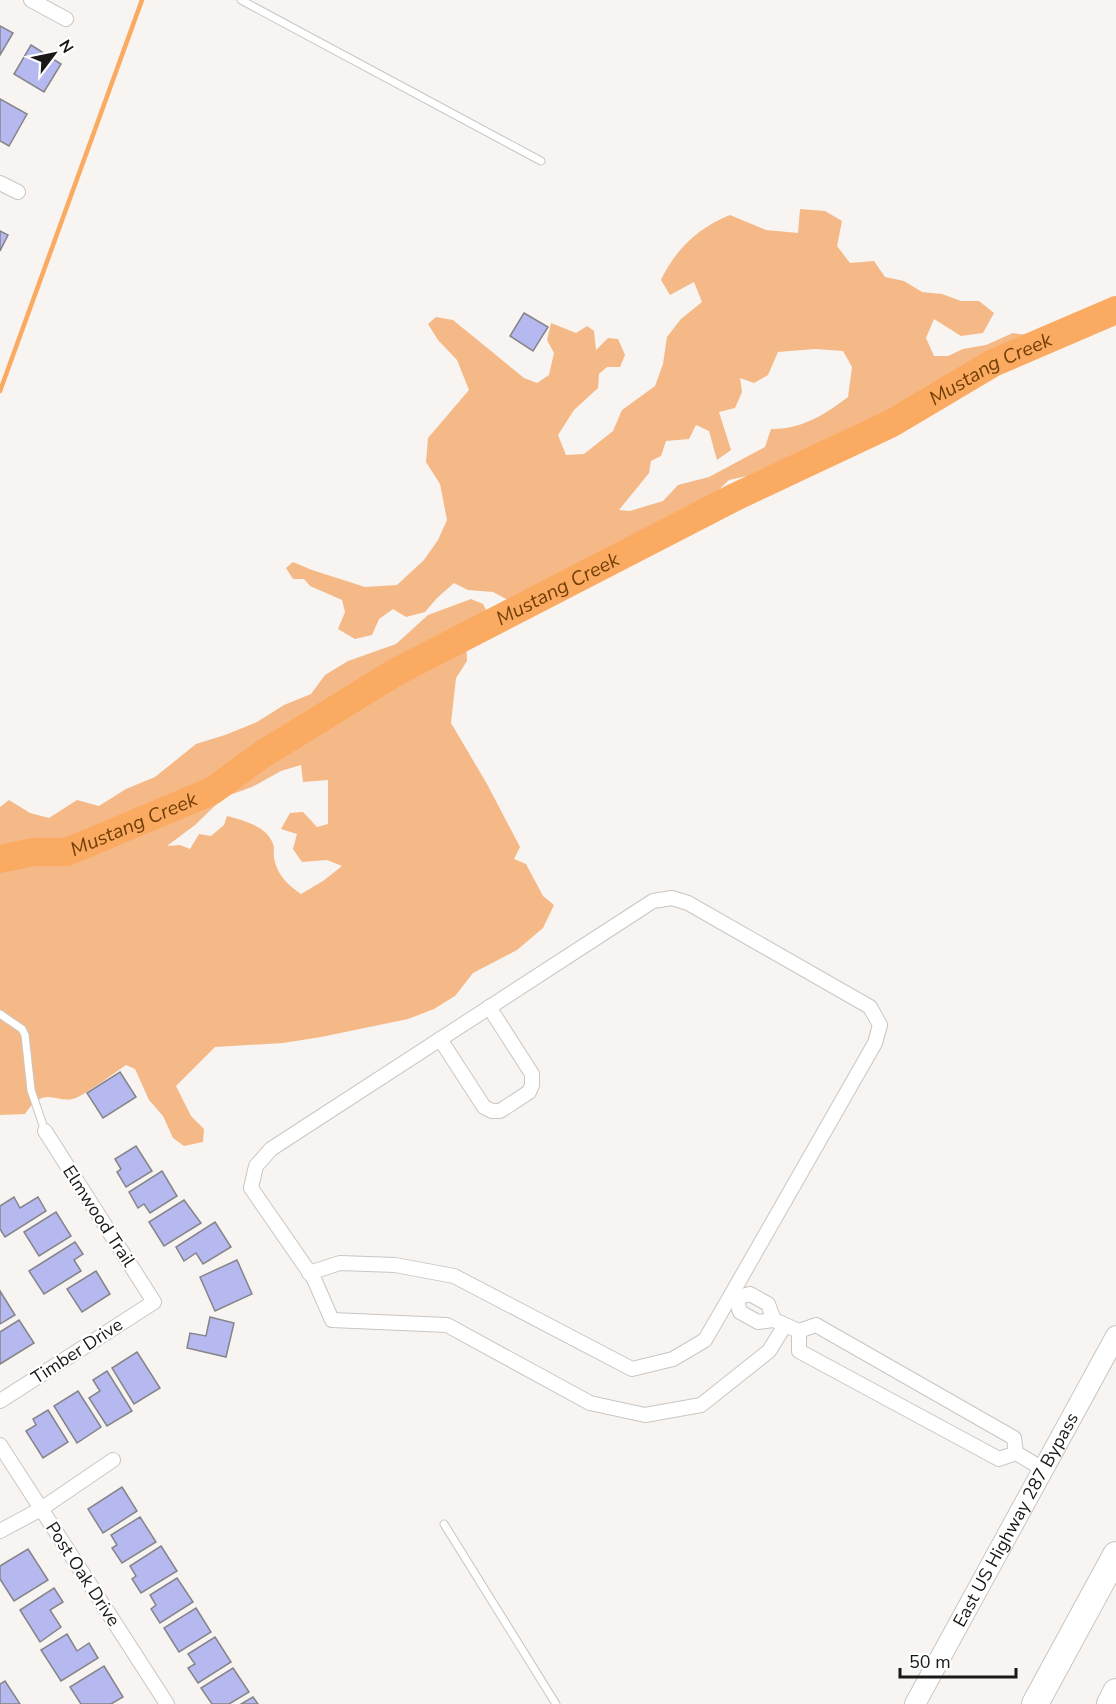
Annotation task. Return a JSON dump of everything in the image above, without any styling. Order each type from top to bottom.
[{"type":"highway","points":[[1035,1704],[1116,1555]]},
{"type":"highway","points":[[1110,1704],[1116,1692]]},
{"type":"main road","name":"East US Highway 287 Bypass","points":[[915,1704],[1116,1336]]},
{"type":"street","points":[[31,0],[66,19]]},
{"type":"street","points":[[0,183],[18,192]]},
{"type":"street","points":[[309,1273],[340,1263],[395,1265],[453,1276],[632,1369],[673,1359],[705,1340],[734,1297],[874,1042],[880,1024],[870,1007],[688,903],[672,898],[653,901],[271,1149],[256,1166],[251,1188],[309,1273],[332,1320],[447,1325],[590,1403],[645,1415],[701,1405],[770,1351],[779,1322],[768,1304],[750,1294],[734,1297]]},
{"type":"street","points":[[440,1039],[484,1107],[492,1111],[500,1111],[529,1092],[532,1085],[532,1074],[489,1008]]},
{"type":"street","name":"Elmwood Trail","points":[[45,1131],[154,1302]]},
{"type":"street","points":[[734,1297],[740,1312],[758,1322],[779,1322],[799,1331],[816,1324],[1014,1438],[1016,1453]]},
{"type":"street","name":"Timber Drive","points":[[0,1401],[154,1302]]},
{"type":"street","points":[[799,1331],[799,1351],[999,1459],[1016,1453]]},
{"type":"street","name":"Post Oak Drive","points":[[0,1445],[167,1704]]},
{"type":"street","points":[[1016,1453],[1043,1469]]},
{"type":"street","points":[[0,1531],[41,1509],[113,1460]]},
{"type":"lane","points":[[241,0],[542,161]]},
{"type":"lane","points":[[0,1014],[22,1029],[25,1035],[31,1090],[45,1131]]},
{"type":"lane","points":[[444,1524],[556,1704]]},
{"type":"shaded area","points":[[800,209],[825,211],[842,221],[837,246],[850,263],[874,261],[885,277],[904,281],[922,292],[942,294],[961,301],[979,301],[994,313],[983,333],[961,336],[934,319],[926,338],[934,356],[948,356],[963,349],[986,345],[1013,333],[1027,335],[1014,348],[994,353],[972,368],[942,379],[919,395],[824,440],[783,468],[729,480],[666,540],[629,566],[591,561],[514,603],[493,592],[468,590],[454,583],[425,612],[406,617],[393,609],[379,619],[372,635],[355,639],[338,629],[345,612],[342,600],[310,586],[304,579],[293,579],[286,568],[293,562],[365,587],[397,585],[424,560],[438,540],[447,520],[440,484],[426,462],[428,438],[469,390],[457,360],[438,340],[428,324],[436,317],[453,320],[524,378],[537,383],[549,375],[554,353],[547,340],[551,323],[576,333],[587,326],[594,331],[596,350],[608,338],[618,339],[625,355],[620,367],[607,367],[599,374],[598,388],[574,410],[558,435],[566,455],[584,454],[613,431],[622,410],[655,386],[663,364],[667,337],[681,319],[702,302],[694,282],[670,295],[661,280],[681,249],[708,226],[730,215],[766,230],[798,233]],"holes":[[[815,349],[843,351],[852,367],[848,397],[840,403],[802,424],[771,429],[765,447],[709,477],[678,485],[663,501],[630,511],[619,510],[649,473],[651,461],[661,456],[666,441],[689,439],[696,425],[709,431],[717,460],[731,450],[719,412],[735,408],[742,392],[740,378],[754,383],[768,375],[778,352]]]},
{"type":"shaded area","points":[[471,599],[483,604],[487,612],[485,622],[466,633],[467,661],[456,678],[451,723],[520,847],[514,859],[526,864],[543,896],[554,905],[543,928],[517,950],[473,973],[455,996],[434,1009],[408,1019],[283,1043],[215,1047],[176,1086],[191,1116],[204,1129],[203,1142],[184,1146],[173,1138],[163,1116],[149,1100],[135,1069],[126,1065],[78,1097],[64,1099],[45,1097],[32,1104],[25,1114],[0,1115],[0,807],[9,800],[30,813],[49,818],[77,800],[99,806],[126,789],[155,777],[196,744],[257,722],[284,705],[311,694],[325,675],[348,661],[396,644],[428,615]],"holes":[[[301,765],[303,782],[328,780],[328,824],[317,827],[303,812],[290,813],[281,829],[297,834],[293,849],[302,862],[327,860],[342,866],[301,894],[280,874],[270,838],[260,828],[247,822],[227,816],[224,825],[211,836],[199,834],[190,849],[180,845],[167,846],[195,825],[224,797],[252,787],[281,771]]]},
{"type":"building","points":[[0,26],[13,33],[0,55]]},
{"type":"building","points":[[31,45],[61,64],[44,92],[14,74]]},
{"type":"building","points":[[0,99],[27,114],[9,146],[0,141]]},
{"type":"building","points":[[0,231],[8,235],[0,251]]},
{"type":"building","points":[[524,313],[548,327],[533,351],[510,336]]},
{"type":"building","points":[[120,1072],[136,1097],[103,1118],[87,1093]]},
{"type":"building","points":[[136,1146],[152,1171],[126,1187],[117,1172],[121,1169],[115,1159]]},
{"type":"building","points":[[162,1171],[177,1196],[150,1213],[144,1204],[138,1208],[129,1192]]},
{"type":"building","points":[[14,1197],[20,1208],[38,1197],[46,1211],[5,1237],[0,1229],[0,1206]]},
{"type":"building","points":[[184,1200],[201,1223],[164,1246],[149,1222]]},
{"type":"building","points":[[56,1212],[71,1236],[39,1256],[24,1232]]},
{"type":"building","points":[[215,1222],[231,1247],[203,1264],[196,1253],[184,1261],[176,1247]]},
{"type":"building","points":[[75,1242],[83,1254],[74,1260],[81,1271],[44,1294],[29,1271]]},
{"type":"building","points":[[237,1260],[252,1294],[215,1311],[200,1277]]},
{"type":"building","points":[[96,1271],[110,1294],[82,1312],[67,1289]]},
{"type":"building","points":[[0,1291],[15,1315],[0,1324]]},
{"type":"building","points":[[210,1317],[234,1323],[226,1357],[187,1348],[190,1333],[206,1336]]},
{"type":"building","points":[[19,1320],[34,1343],[0,1364],[0,1332]]},
{"type":"building","points":[[137,1352],[160,1388],[134,1404],[112,1368]]},
{"type":"building","points":[[107,1371],[132,1411],[107,1426],[89,1398],[100,1391],[93,1380]]},
{"type":"building","points":[[78,1391],[101,1427],[77,1443],[54,1406]]},
{"type":"building","points":[[48,1410],[68,1442],[43,1458],[26,1431],[36,1425],[33,1419]]},
{"type":"building","points":[[122,1487],[137,1511],[103,1533],[88,1509]]},
{"type":"building","points":[[140,1517],[156,1542],[122,1563],[112,1548],[117,1545],[111,1535]]},
{"type":"building","points":[[161,1546],[177,1571],[141,1593],[132,1579],[136,1576],[130,1566]]},
{"type":"building","points":[[28,1549],[48,1580],[14,1601],[0,1579],[0,1566]]},
{"type":"building","points":[[177,1578],[193,1602],[160,1623],[151,1609],[156,1605],[150,1595]]},
{"type":"building","points":[[54,1588],[63,1602],[50,1610],[61,1627],[40,1642],[20,1610]]},
{"type":"building","points":[[196,1608],[211,1632],[179,1652],[164,1628]]},
{"type":"building","points":[[67,1634],[77,1651],[89,1643],[98,1658],[61,1681],[41,1650]]},
{"type":"building","points":[[215,1637],[231,1662],[198,1683],[188,1668],[195,1664],[188,1654]]},
{"type":"building","points":[[104,1666],[123,1697],[111,1704],[81,1704],[70,1687]]},
{"type":"building","points":[[233,1668],[249,1692],[229,1704],[212,1704],[201,1688]]},
{"type":"building","points":[[5,1681],[20,1704],[0,1704],[0,1684]]},
{"type":"building","points":[[253,1697],[258,1704],[241,1704]]},
{"type":"waterway","points":[[0,391],[142,0]]},
{"type":"waterway","name":"Mustang Creek","points":[[0,859],[33,852],[67,852],[212,791],[263,754],[396,672],[733,498],[892,423],[993,363],[1116,310]]}]
